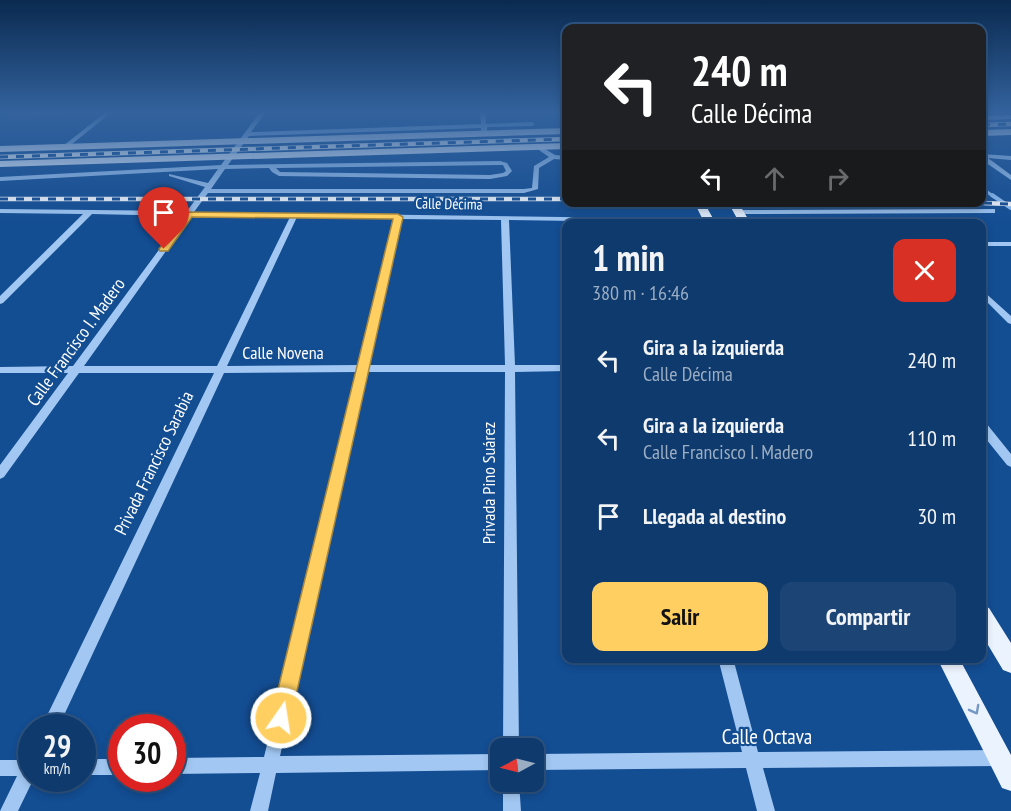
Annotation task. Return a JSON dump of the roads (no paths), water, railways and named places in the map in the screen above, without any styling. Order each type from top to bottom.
[{"type":"main road","points":[[0,164],[451,150]]},
{"type":"main road","points":[[986,621],[1011,662]]},
{"type":"main road","points":[[950,663],[1007,765]]},
{"type":"street","name":"Calle Francisco I. Madero","points":[[0,474],[236,150]]},
{"type":"street","points":[[542,150],[553,157],[562,158]]},
{"type":"street","points":[[162,172],[208,189],[509,191],[536,189],[536,167],[553,157]]},
{"type":"street","points":[[986,157],[1011,158]]},
{"type":"street","points":[[986,160],[1011,178]]},
{"type":"street","points":[[0,179],[272,166],[500,163],[509,171],[505,175],[279,174],[272,166]]},
{"type":"street","points":[[505,175],[509,191]]},
{"type":"street","points":[[736,207],[992,212]]},
{"type":"street","name":"Calle Décima","points":[[0,211],[562,220]]},
{"type":"street","points":[[0,300],[90,212]]},
{"type":"street","name":"Privada Francisco Sarabia","points":[[56,714],[294,216]]},
{"type":"street","points":[[259,811],[398,217]]},
{"type":"street","name":"Privada Pino Suárez","points":[[505,218],[510,368],[511,738]]},
{"type":"street","points":[[986,244],[1011,244]]},
{"type":"street","points":[[986,296],[1011,321]]},
{"type":"street","name":"Calle Novena","points":[[0,370],[562,368]]},
{"type":"street","points":[[986,431],[1011,462]]},
{"type":"street","points":[[726,663],[766,811]]},
{"type":"street","name":"Calle Octava","points":[[544,762],[752,760],[1007,765]]},
{"type":"street","points":[[186,766],[490,762]]},
{"type":"street","points":[[0,768],[18,767]]},
{"type":"street","points":[[9,811],[18,792]]},
{"type":"street","points":[[511,792],[512,811]]},
{"type":"waterway","points":[[986,191],[994,197]]},
{"type":"waterway","points":[[992,195],[1011,208]]},
{"type":"railway","points":[[0,157],[225,150]]},
{"type":"railway","points":[[0,199],[562,199]]},
{"type":"railway","points":[[986,203],[1011,204]]}]
